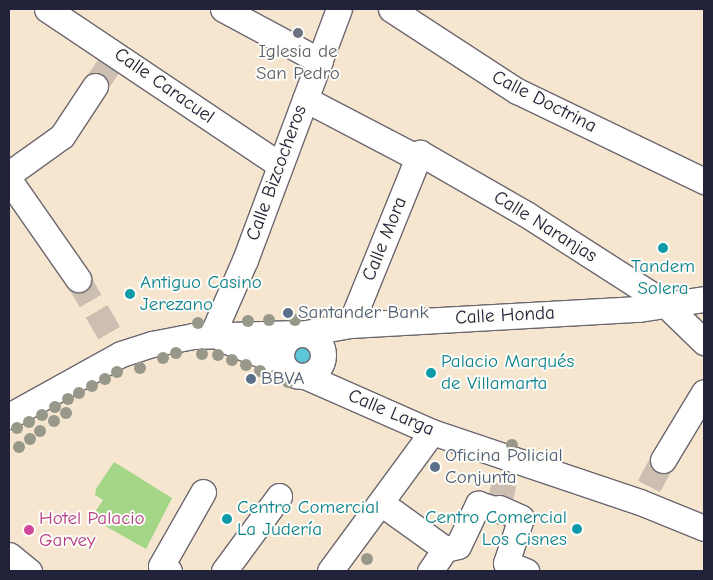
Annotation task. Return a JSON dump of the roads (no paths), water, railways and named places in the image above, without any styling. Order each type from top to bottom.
[{"type":"street","name":"Calle Caracuel","points":[[47,9],[135,72],[280,165]]},
{"type":"street","points":[[223,9],[320,61]]},
{"type":"street","name":"Calle Bizcocheros","points":[[212,335],[245,260],[339,9]]},
{"type":"street","name":"Calle Doctrina","points":[[391,9],[517,91],[704,181]]},
{"type":"street","points":[[9,174],[62,136],[95,86]]},
{"type":"street","name":"Calle Naranjas","points":[[305,99],[419,155],[526,214],[670,308],[704,342]]},
{"type":"street","name":"Calle Mora","points":[[350,326],[419,155]]},
{"type":"street","points":[[9,180],[78,279]]},
{"type":"street","name":"Calle Honda","points":[[303,333],[350,326],[670,308],[704,299]]},
{"type":"street","points":[[282,363],[282,346],[303,333]]},
{"type":"street","points":[[9,416],[111,346],[212,335],[303,333],[319,341],[324,354],[320,368],[304,376],[288,371],[282,363],[212,335]]},
{"type":"street","name":"Calle Larga","points":[[304,376],[432,432],[507,468],[644,494],[704,528]]},
{"type":"street","points":[[663,460],[704,392]]},
{"type":"street","points":[[330,571],[432,432]]},
{"type":"street","points":[[168,571],[161,566],[203,492]]},
{"type":"street","points":[[224,571],[279,496]]},
{"type":"street","points":[[381,503],[445,549]]},
{"type":"street","points":[[430,571],[445,549],[458,546],[478,504],[521,518],[506,563],[526,571]]},
{"type":"street","points":[[9,556],[29,571]]},
{"type":"water","points":[[302,343],[311,346],[314,355],[311,364],[302,367],[293,364],[290,355],[293,346]]},
{"type":"tunnel","points":[[95,86],[111,62]]},
{"type":"tunnel","points":[[78,279],[113,339]]},
{"type":"tunnel","points":[[649,486],[663,460]]},
{"type":"tunnel","points":[[499,508],[505,477]]},
{"type":"place","name":"Iglesia de San Pedro","points":[[298,33]]},
{"type":"place","name":"Tandem Solera","points":[[663,248]]},
{"type":"place","name":"Antiguo Casino Jerezano","points":[[130,294]]},
{"type":"place","name":"Santander Bank","points":[[288,313]]},
{"type":"place","name":"Palacio Marqués de Villamarta","points":[[431,373]]},
{"type":"place","name":"BBVA","points":[[251,379]]},
{"type":"place","name":"Oficina Policial Conjunta","points":[[435,467]]},
{"type":"place","name":"Centro Comercial La Judería","points":[[227,519]]},
{"type":"place","name":"Centro Comercial Los Cisnes","points":[[577,529]]},
{"type":"place","name":"Hotel Palacio Garvey","points":[[29,530]]}]
